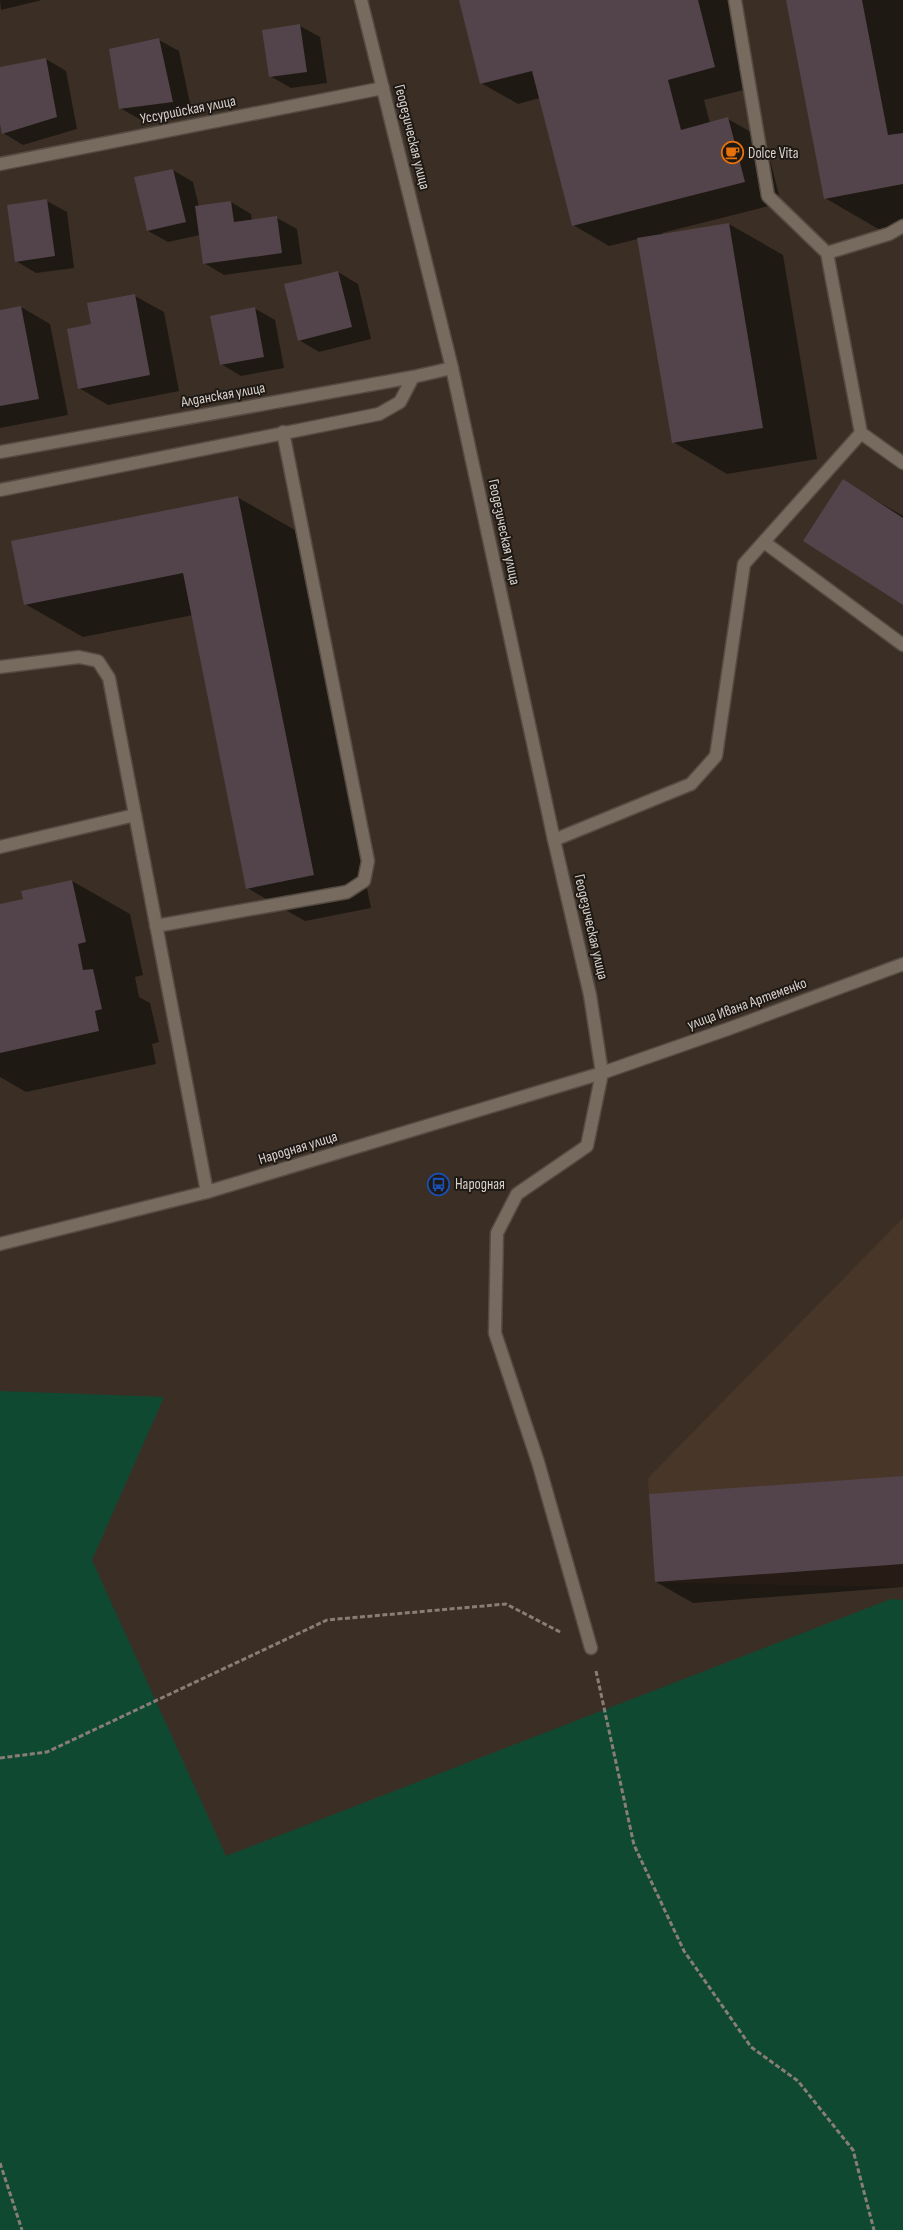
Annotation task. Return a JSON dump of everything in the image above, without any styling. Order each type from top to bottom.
[{"type":"street","name":"Геодезическая улица","points":[[361,0],[452,368],[554,840],[590,995],[602,1073]]},
{"type":"street","points":[[735,0],[768,196],[827,253],[861,433],[903,464]]},
{"type":"street","name":"Уссурийская улица","points":[[0,164],[383,88]]},
{"type":"street","points":[[827,253],[889,234],[903,226]]},
{"type":"street","name":"Алданская улица","points":[[0,452],[413,378],[452,368]]},
{"type":"street","points":[[0,490],[379,414],[400,402],[413,378]]},
{"type":"street","points":[[156,926],[347,892],[364,881],[368,861],[283,432]]},
{"type":"street","points":[[554,840],[691,784],[716,756],[744,564],[861,433]]},
{"type":"street","points":[[764,542],[903,645]]},
{"type":"street","points":[[0,667],[79,657],[98,661],[109,678],[207,1192]]},
{"type":"street","points":[[0,847],[135,815]]},
{"type":"street","name":"улица Ивана Артеменко","points":[[602,1073],[728,1029],[903,964]]},
{"type":"street","points":[[591,1648],[538,1462],[495,1333],[497,1233],[517,1194],[587,1146],[602,1073]]},
{"type":"street","name":"Народная улица","points":[[0,1244],[207,1192],[602,1073]]},
{"type":"path","points":[[0,1758],[47,1752],[327,1620],[506,1604],[591,1648],[634,1845],[680,1942],[751,2046],[798,2081],[853,2150],[874,2230]]},
{"type":"path","points":[[0,2163],[22,2230]]},
{"type":"shaded area","points":[[903,1218],[903,1587],[655,1582],[648,1478]]},
{"type":"green space","points":[[0,1391],[164,1397],[92,1560],[226,1856],[891,1599],[903,1600],[903,2230],[0,2230]]},
{"type":"building","points":[[459,0],[698,0],[715,67],[668,80],[681,130],[728,117],[745,182],[572,226],[532,71],[480,84]]},
{"type":"building","points":[[786,0],[862,0],[888,135],[903,133],[903,184],[824,199]]},
{"type":"building","points":[[300,24],[307,72],[269,77],[262,30]]},
{"type":"building","points":[[159,38],[173,102],[119,109],[109,49]]},
{"type":"building","points":[[46,58],[57,117],[2,134],[0,124],[0,67]]},
{"type":"building","points":[[173,169],[186,222],[147,231],[134,177]]},
{"type":"building","points":[[47,199],[55,256],[15,262],[7,205]]},
{"type":"building","points":[[231,201],[234,222],[277,216],[282,253],[203,264],[195,206]]},
{"type":"building","points":[[729,223],[763,428],[672,443],[637,238]]},
{"type":"building","points":[[338,271],[352,327],[298,341],[284,284]]},
{"type":"building","points":[[135,294],[150,375],[78,389],[67,329],[91,324],[87,303]]},
{"type":"building","points":[[21,306],[39,399],[0,406],[0,310]]},
{"type":"building","points":[[255,307],[264,357],[220,365],[210,316]]},
{"type":"building","points":[[843,479],[903,518],[903,605],[803,541]]},
{"type":"building","points":[[238,496],[314,875],[246,889],[183,573],[24,605],[11,541]]},
{"type":"building","points":[[72,880],[86,942],[78,944],[83,970],[93,969],[102,1009],[95,1011],[99,1031],[0,1053],[0,904],[23,899],[21,891]]},
{"type":"building","points":[[903,1476],[903,1564],[655,1582],[649,1494]]},
{"type":"place","name":"Dolce Vita","points":[[732,153]]},
{"type":"place","name":"Народная","points":[[439,1184]]}]
